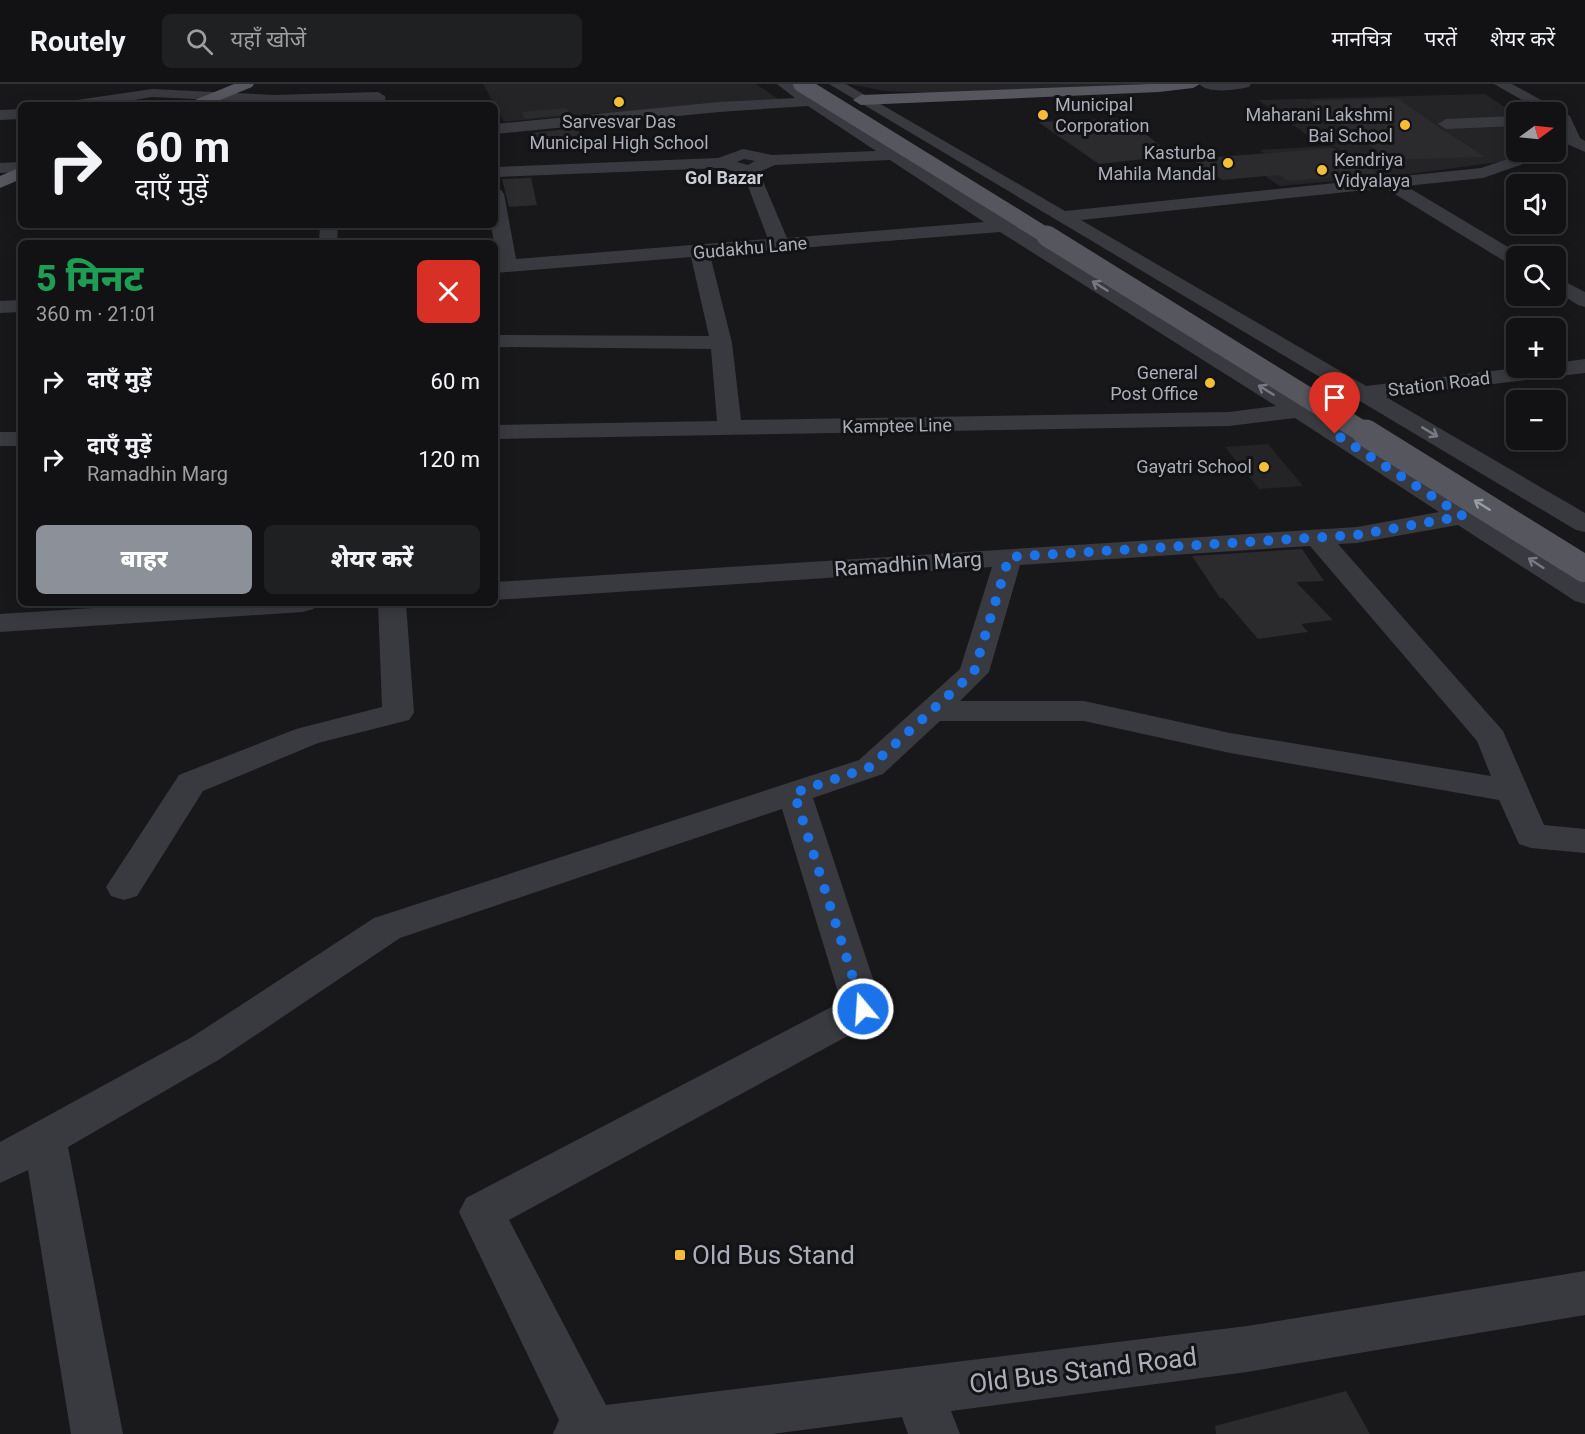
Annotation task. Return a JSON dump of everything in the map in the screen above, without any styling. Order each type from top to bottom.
[{"type":"main road","points":[[203,102],[247,84]]},
{"type":"main road","points":[[861,99],[1148,88],[1192,84]]},
{"type":"main road","points":[[811,90],[1585,549]]},
{"type":"main road","points":[[811,90],[1585,569]]},
{"type":"main road","points":[[0,183],[18,174]]},
{"type":"street","points":[[784,84],[861,99]]},
{"type":"street","points":[[836,84],[1585,524]]},
{"type":"street","points":[[1206,84],[1227,86],[1244,84]]},
{"type":"street","points":[[1501,84],[1532,102]]},
{"type":"street","points":[[498,129],[719,107],[811,90],[893,154],[1299,410],[1585,595]]},
{"type":"street","points":[[96,102],[152,93],[274,99],[378,96],[378,102]]},
{"type":"street","points":[[719,107],[729,126]]},
{"type":"street","points":[[0,115],[18,114]]},
{"type":"street","points":[[1446,124],[1506,121]]},
{"type":"street","points":[[1566,125],[1581,140],[1566,144]]},
{"type":"street","points":[[498,172],[720,163],[744,156],[772,160],[893,154]]},
{"type":"street","points":[[744,156],[780,245]]},
{"type":"street","points":[[1062,217],[1483,173],[1514,162]]},
{"type":"street","points":[[0,168],[18,167]]},
{"type":"street","points":[[1388,183],[1506,254]]},
{"type":"street","points":[[498,225],[502,267]]},
{"type":"street","name":"Gudakhu Lane","points":[[502,267],[1004,226]]},
{"type":"street","points":[[700,252],[721,343],[730,429]]},
{"type":"street","points":[[1566,290],[1585,301]]},
{"type":"street","points":[[0,307],[18,306]]},
{"type":"street","points":[[498,341],[721,343]]},
{"type":"street","name":"Station Road","points":[[1374,399],[1585,366]]},
{"type":"street","name":"Station Road","points":[[1374,399],[1585,379]]},
{"type":"street","name":"Kamptee Line","points":[[498,432],[1229,419],[1299,410]]},
{"type":"street","points":[[0,440],[18,439]]},
{"type":"street","name":"Ramadhin Marg","points":[[498,591],[1357,535],[1463,516]]},
{"type":"street","points":[[1317,537],[1492,738],[1531,836],[1585,841]]},
{"type":"street","points":[[0,1164],[206,1048],[387,928],[870,767],[974,672],[1009,557]]},
{"type":"street","points":[[0,623],[258,606]]},
{"type":"street","points":[[124,887],[191,783],[307,736],[398,713],[392,606]]},
{"type":"street","points":[[931,711],[1084,711],[1230,743],[1513,791]]},
{"type":"street","points":[[586,1433],[482,1212],[863,1009],[794,793]]},
{"type":"street","points":[[45,1139],[97,1434]]},
{"type":"street","name":"Old Bus Stand Road","points":[[586,1433],[926,1412],[1247,1349],[1585,1293]]},
{"type":"shaded area","name":"Sarvesvar Das Municipal High School","points":[[483,84],[756,84],[778,99],[601,116],[599,113],[504,122],[498,111],[498,102],[493,102]]},
{"type":"shaded area","points":[[849,84],[1154,84],[932,93],[885,91]]},
{"type":"shaded area","name":"Maharani Lakshmi Bai School","points":[[1485,94],[1506,108],[1506,161],[1402,175],[1280,186],[1246,164],[1276,161],[1259,150],[1329,146],[1368,161],[1310,137],[1258,100]]},
{"type":"shaded area","name":"Gayatri School","points":[[1268,444],[1303,486],[1259,489],[1225,447]]},
{"type":"building","points":[[1397,98],[1485,157],[1390,160],[1310,101]]},
{"type":"building","points":[[566,108],[570,114],[525,119],[522,112]]},
{"type":"building","points":[[1127,118],[1172,156],[1099,164],[1038,122]]},
{"type":"building","points":[[577,128],[585,142],[538,146],[531,133]]},
{"type":"building","name":"Kendriya Vidyalaya","points":[[1333,148],[1378,173],[1289,181],[1278,175],[1222,180],[1191,159]]},
{"type":"building","points":[[531,178],[537,205],[509,207],[502,179]]},
{"type":"building","points":[[1302,549],[1324,581],[1296,582],[1333,620],[1301,624],[1308,632],[1258,639],[1223,598],[1220,598],[1192,556]]},
{"type":"building","points":[[1346,1391],[1370,1434],[1216,1434],[1215,1426]]},
{"type":"place","name":"Sarvesvar Das Municipal High School","points":[[619,102]]},
{"type":"place","name":"Municipal Corporation","points":[[1043,115]]},
{"type":"place","name":"Maharani Lakshmi Bai School","points":[[1405,125]]},
{"type":"place","name":"Kasturba Mahila Mandal","points":[[1228,163]]},
{"type":"place","name":"Kendriya Vidyalaya","points":[[1322,170]]},
{"type":"place","name":"General Post Office","points":[[1210,383]]},
{"type":"place","name":"Gayatri School","points":[[1264,467]]},
{"type":"place","name":"Old Bus Stand","points":[[680,1255]]},
{"type":"district","name":"Gol Bazar","points":[[724,178]]},
{"type":"route","points":[[863,1009],[794,793],[870,767],[974,672],[1009,557],[1357,535],[1463,516],[1335,434]]}]
